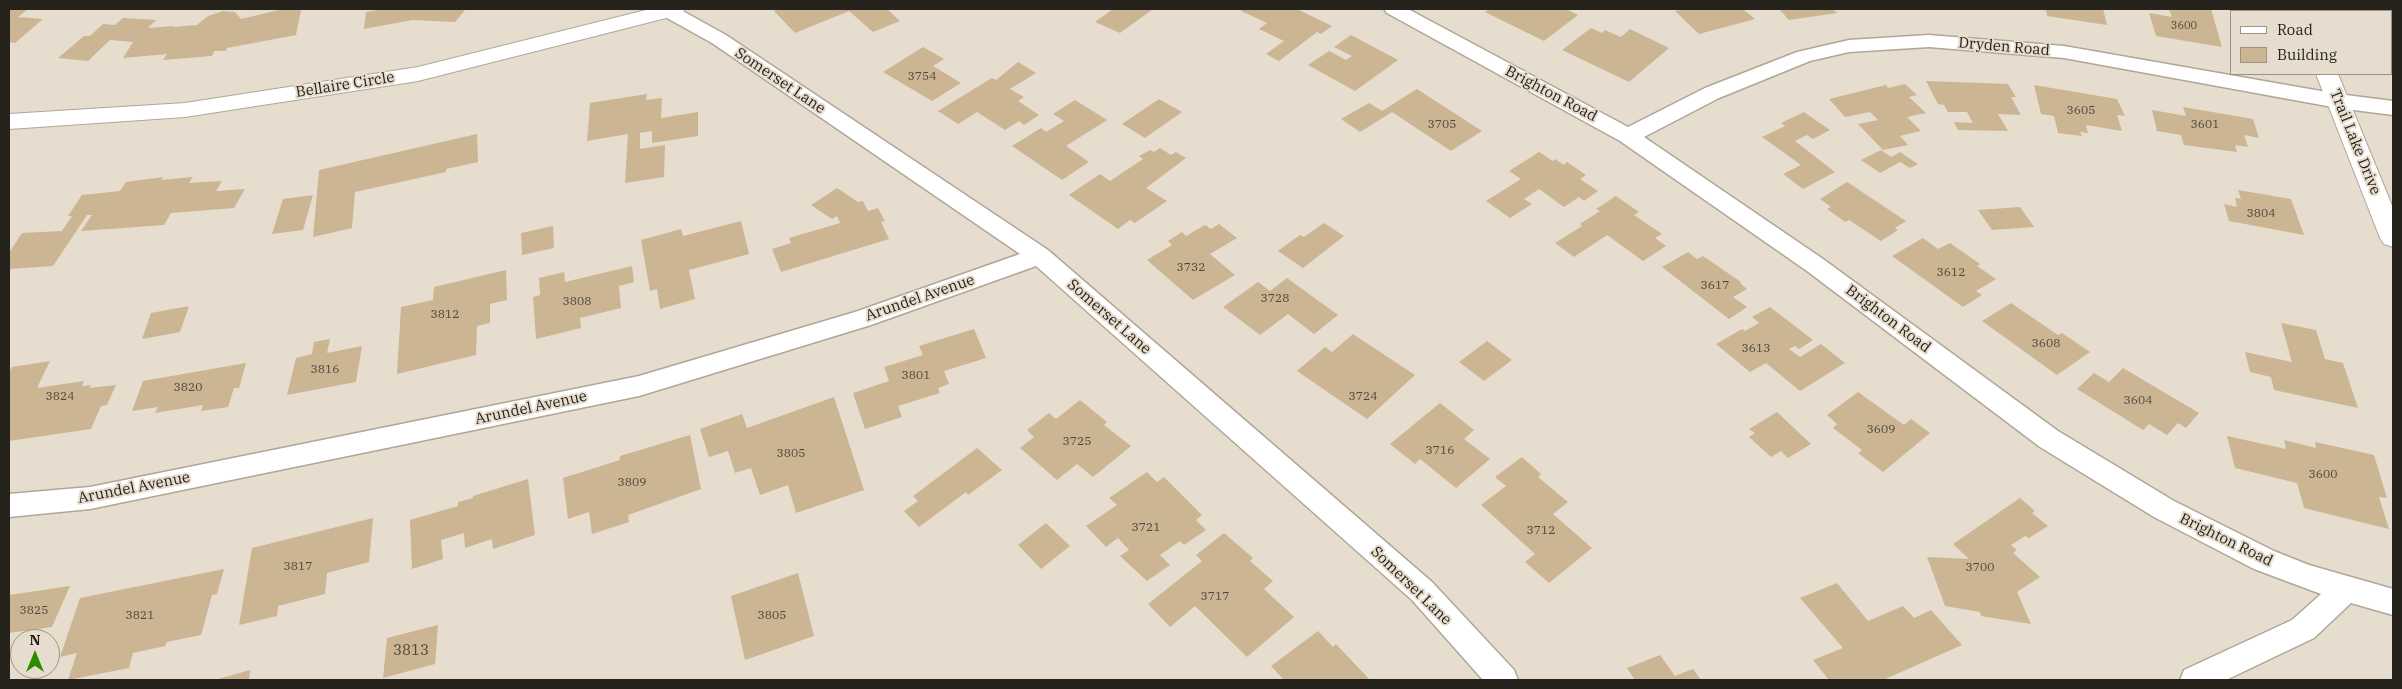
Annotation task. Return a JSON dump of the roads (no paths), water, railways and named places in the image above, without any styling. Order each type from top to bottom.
[{"type":"street","name":"Bellaire Circle","points":[[9,122],[185,110],[418,74],[543,44],[669,9]]},
{"type":"street","name":"Somerset Lane","points":[[669,9],[719,39],[1040,256],[1422,591],[1503,680]]},
{"type":"street","name":"Brighton Road","points":[[1394,9],[1628,136],[1815,265],[2049,439],[2164,509],[2239,548],[2306,577],[2393,602]]},
{"type":"street","name":"Dryden Road","points":[[1628,136],[1712,93],[1804,56],[1849,46],[1911,42],[1983,44],[2064,52],[2338,101],[2393,108]]},
{"type":"street","name":"Trail Lake Drive","points":[[2327,75],[2393,238]]},
{"type":"street","name":"Arundel Avenue","points":[[9,506],[90,498],[640,386],[862,319],[1040,256]]},
{"type":"street","points":[[2195,680],[2303,629],[2346,589]]}]
